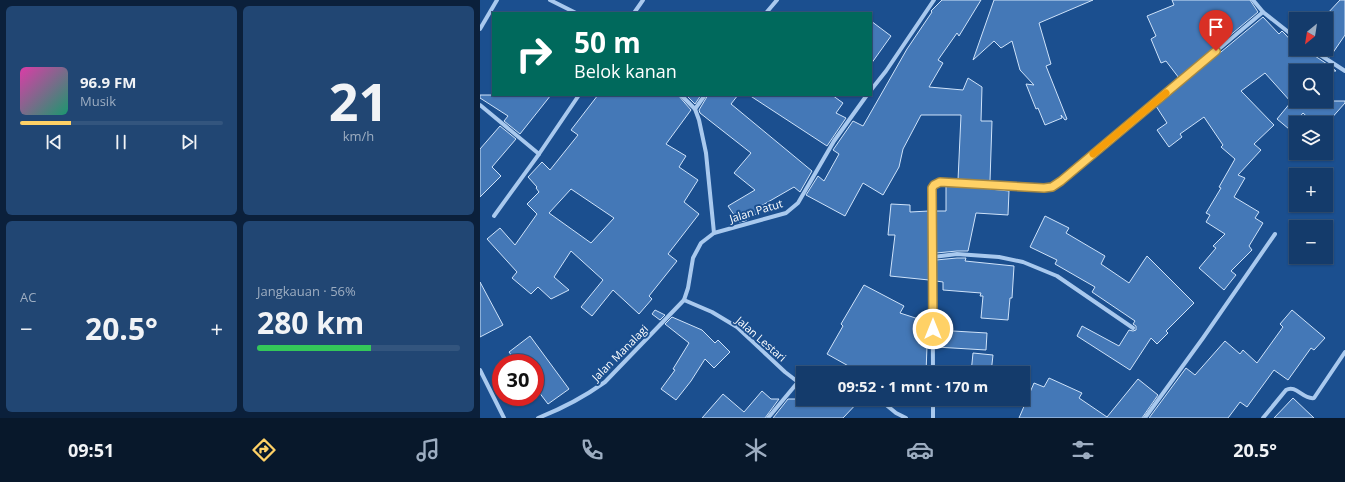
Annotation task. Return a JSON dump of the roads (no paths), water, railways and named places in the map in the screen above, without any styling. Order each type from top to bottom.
[{"type":"street","points":[[480,29],[497,0]]},
{"type":"street","points":[[550,0],[574,12]]},
{"type":"street","points":[[635,12],[642,0]]},
{"type":"street","points":[[767,12],[777,0]]},
{"type":"street","points":[[872,89],[934,0]]},
{"type":"street","points":[[1253,0],[1263,12],[1289,32]]},
{"type":"street","points":[[933,366],[932,188],[934,185],[940,182],[1044,188],[1052,187],[1263,12]]},
{"type":"street","points":[[1322,56],[1345,71]]},
{"type":"street","points":[[494,216],[578,96]]},
{"type":"street","points":[[682,96],[695,109],[699,120],[706,153],[714,233]]},
{"type":"street","points":[[695,109],[705,96]]},
{"type":"street","name":"Jalan Patut","points":[[684,300],[688,288],[693,258],[701,243],[714,233],[786,213],[798,203],[834,141],[866,96]]},
{"type":"street","points":[[480,106],[539,154]]},
{"type":"street","points":[[1145,418],[1203,338],[1275,234]]},
{"type":"street","points":[[933,257],[964,255],[999,257],[1023,262],[1057,276],[1133,328]]},
{"type":"street","name":"Jalan Lestari","points":[[684,300],[700,306],[737,327],[796,380]]},
{"type":"street","name":"Jalan Manalagi","points":[[538,418],[578,400],[591,393],[605,382],[684,300]]},
{"type":"street","points":[[1263,418],[1289,388],[1292,388],[1308,398],[1314,398],[1345,352]]},
{"type":"street","points":[[480,370],[504,418]]},
{"type":"street","points":[[768,418],[796,384]]},
{"type":"street","points":[[888,406],[896,413],[906,418]]},
{"type":"street","points":[[933,406],[933,418]]}]
